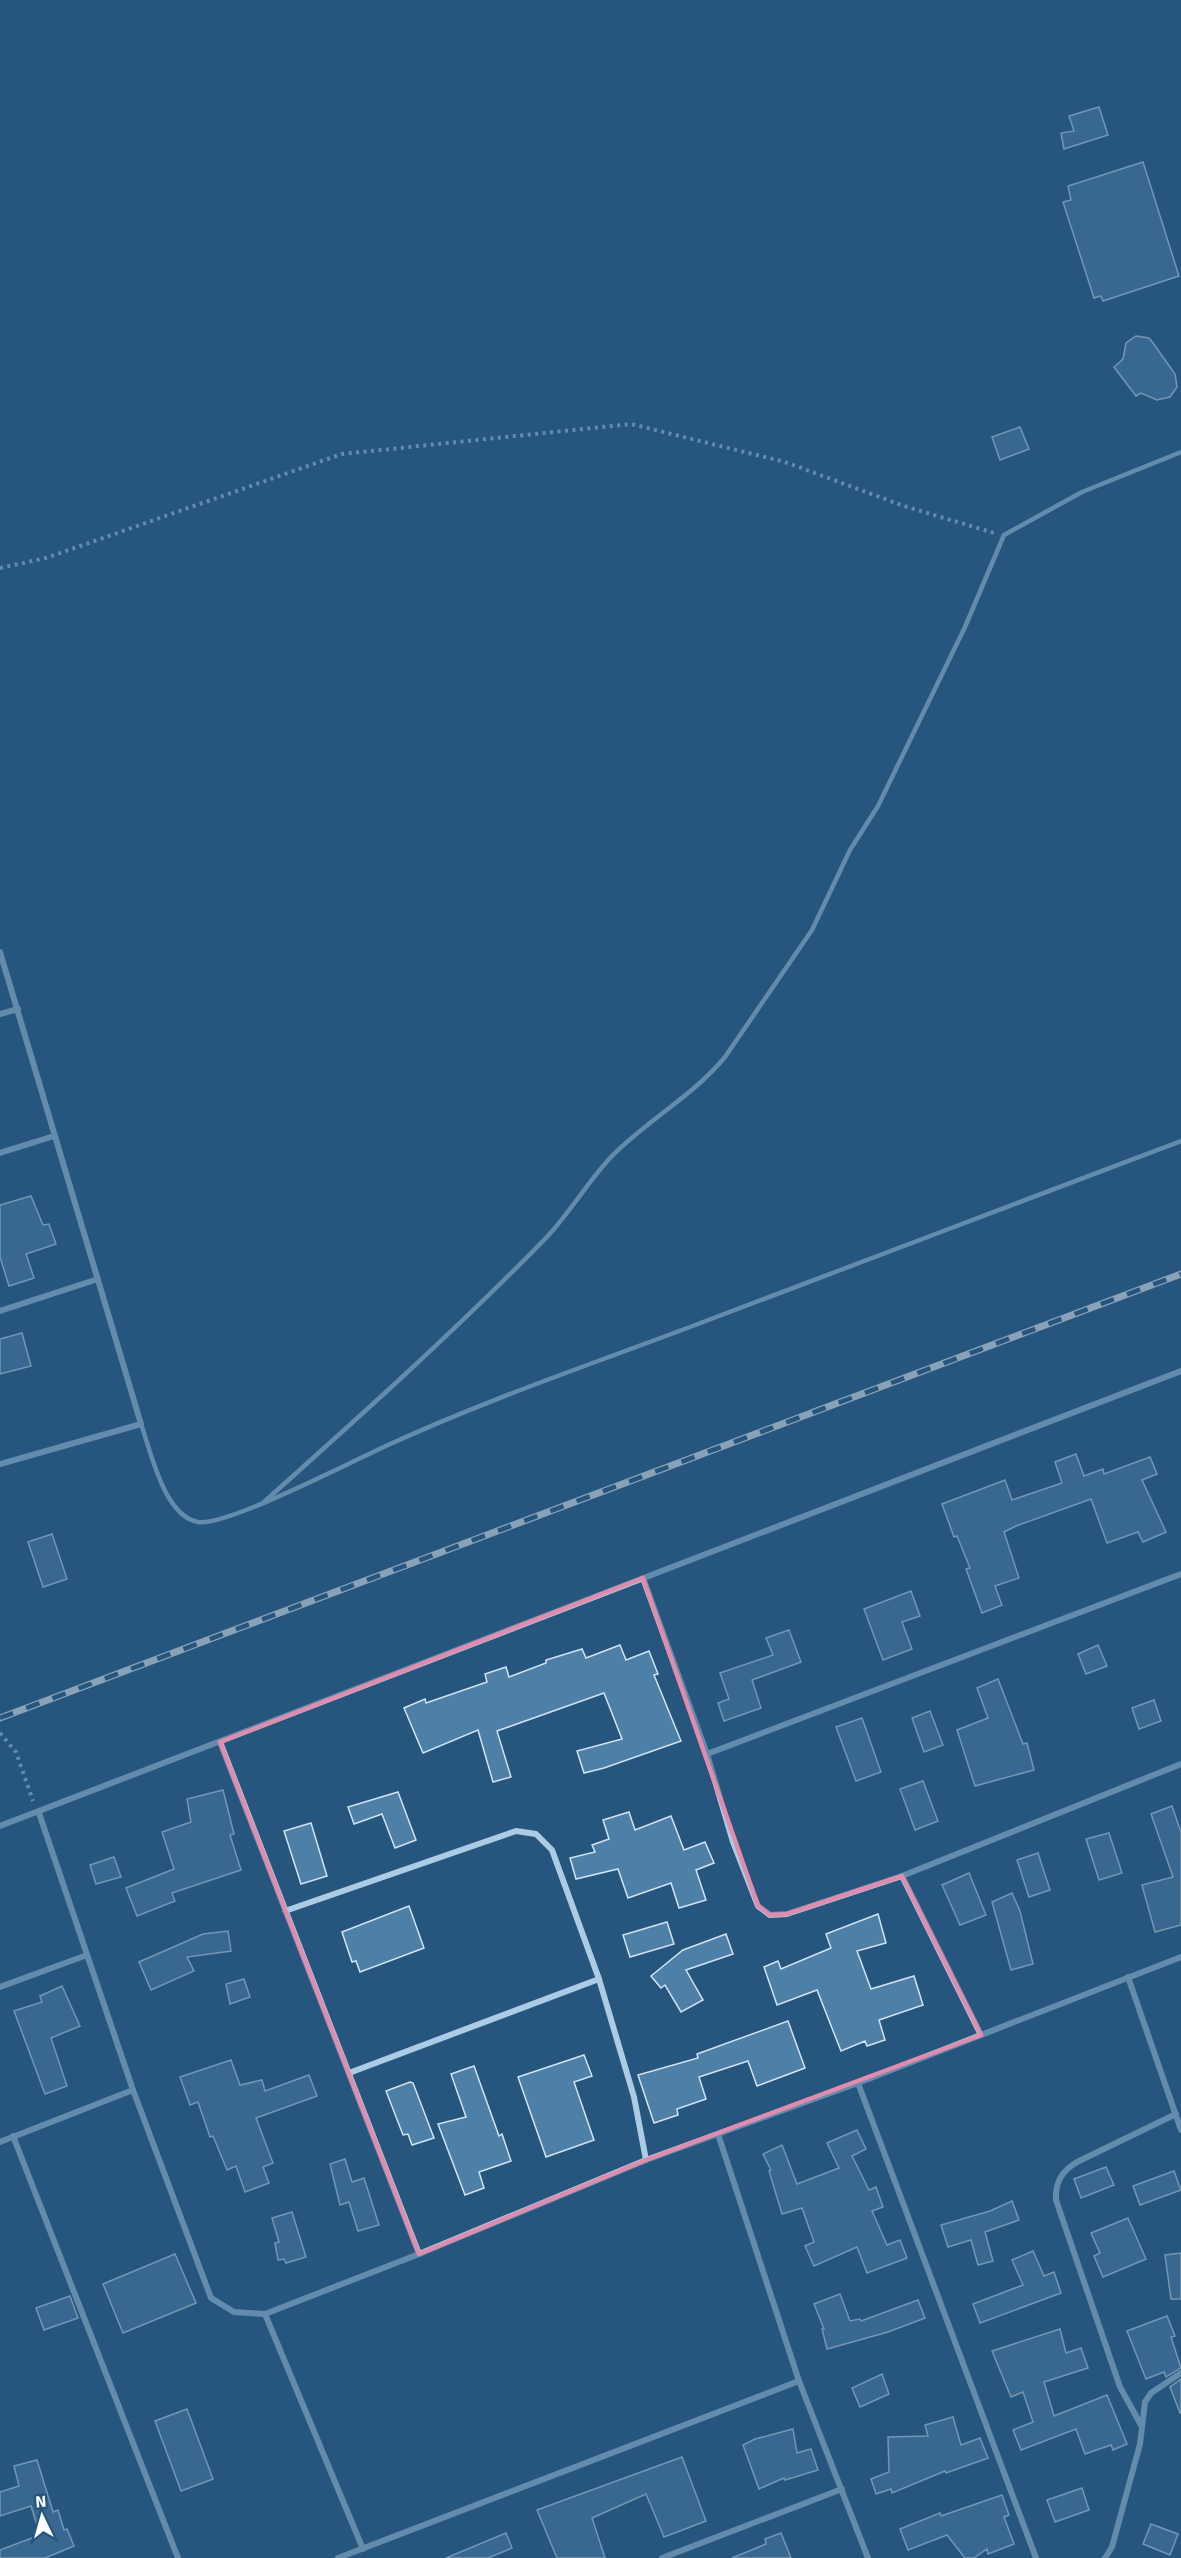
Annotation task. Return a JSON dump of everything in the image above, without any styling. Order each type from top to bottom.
[{"type":"street","points":[[0,952],[141,1424],[0,1464]]},
{"type":"street","points":[[0,1014],[18,1009]]},
{"type":"street","points":[[0,1153],[54,1136]]},
{"type":"street","points":[[0,1311],[98,1279]]},
{"type":"street","points":[[0,1826],[39,1813],[1181,1371]]},
{"type":"street","points":[[707,1754],[1181,1574]]},
{"type":"street","points":[[643,1578],[707,1754],[733,1842],[758,1906],[770,1915],[788,1914],[902,1876],[1181,1764]]},
{"type":"street","points":[[220,1742],[419,2254]]},
{"type":"street","points":[[39,1813],[133,2090],[212,2298],[234,2312],[265,2314],[419,2254],[646,2160],[858,2083],[1181,1957]]},
{"type":"street","points":[[285,1911],[497,1836],[516,1832],[536,1834],[552,1850],[599,1979],[634,2097],[646,2160]]},
{"type":"street","points":[[902,1876],[981,2035]]},
{"type":"street","points":[[0,1987],[87,1955]]},
{"type":"street","points":[[1128,1977],[1181,2130]]},
{"type":"street","points":[[349,2073],[599,1979]]},
{"type":"street","points":[[858,2083],[1036,2558]]},
{"type":"street","points":[[0,2142],[133,2090]]},
{"type":"street","points":[[1141,2424],[1120,2387],[1056,2200],[1056,2190],[1066,2169],[1077,2162],[1176,2114]]},
{"type":"street","points":[[718,2134],[799,2382],[868,2558]]},
{"type":"street","points":[[13,2136],[178,2558]]},
{"type":"street","points":[[265,2314],[363,2548]]},
{"type":"street","points":[[1105,2558],[1112,2547],[1138,2451],[1145,2402],[1151,2393],[1181,2373]]},
{"type":"street","points":[[338,2558],[799,2382]]},
{"type":"street","points":[[662,2558],[842,2489]]},
{"type":"lane","points":[[264,1502],[462,1320],[546,1239],[610,1159],[629,1139],[712,1073],[730,1050],[812,930],[850,850],[878,806],[965,627],[1004,535],[1082,492],[1181,452]]},
{"type":"lane","points":[[141,1424],[163,1488],[179,1513],[198,1522],[217,1520],[264,1502],[406,1437],[518,1392],[1181,1141]]},
{"type":"path","points":[[0,568],[46,558],[342,454],[630,424],[785,462],[904,506],[1004,535]]},
{"type":"path","points":[[0,1733],[16,1752],[27,1788],[39,1813]]},
{"type":"highlighted area","points":[[643,1578],[758,1906],[770,1915],[787,1914],[902,1876],[981,2035],[646,2160],[419,2254],[220,1742]]},
{"type":"building","points":[[1099,107],[1108,135],[1064,149],[1061,133],[1074,131],[1069,116]]},
{"type":"building","points":[[1143,162],[1179,276],[1103,301],[1101,296],[1094,298],[1063,202],[1071,200],[1068,186]]},
{"type":"building","points":[[1136,336],[1149,338],[1175,374],[1177,387],[1170,397],[1157,400],[1141,393],[1136,396],[1114,367],[1123,359],[1126,343]]},
{"type":"building","points":[[1020,427],[1029,449],[1000,460],[992,437]]},
{"type":"building","points":[[31,1196],[43,1225],[49,1224],[56,1244],[26,1254],[34,1278],[9,1286],[0,1257],[0,1205]]},
{"type":"building","points":[[22,1333],[31,1366],[0,1374],[0,1339]]},
{"type":"building","points":[[1076,1454],[1084,1476],[1103,1469],[1104,1474],[1150,1457],[1157,1474],[1142,1480],[1166,1532],[1143,1542],[1138,1532],[1107,1543],[1091,1499],[1016,1526],[1004,1532],[1019,1578],[995,1586],[1002,1605],[982,1613],[966,1569],[970,1568],[957,1536],[954,1537],[942,1504],[1005,1480],[1012,1500],[1062,1483],[1055,1462]]},
{"type":"building","points":[[52,1534],[67,1579],[43,1587],[28,1542]]},
{"type":"building","points":[[911,1591],[920,1616],[902,1622],[912,1649],[883,1660],[864,1609]]},
{"type":"building","points":[[789,1630],[801,1662],[752,1680],[761,1708],[724,1721],[718,1703],[729,1699],[720,1673],[773,1655],[766,1638]]},
{"type":"building","points":[[620,1645],[626,1660],[649,1651],[658,1674],[654,1675],[681,1741],[584,1773],[577,1751],[622,1739],[604,1693],[497,1731],[511,1777],[493,1782],[478,1730],[423,1753],[404,1708],[425,1699],[426,1703],[487,1682],[485,1674],[506,1667],[509,1677],[546,1663],[546,1660],[582,1649],[586,1658]]},
{"type":"building","points":[[1098,1645],[1107,1666],[1086,1674],[1078,1654]]},
{"type":"building","points":[[998,1679],[1023,1744],[1027,1743],[1034,1770],[975,1786],[957,1730],[988,1718],[977,1688]]},
{"type":"building","points":[[1154,1700],[1161,1721],[1139,1729],[1132,1708]]},
{"type":"building","points":[[930,1711],[943,1745],[924,1752],[912,1718]]},
{"type":"building","points":[[862,1718],[881,1772],[856,1781],[836,1727]]},
{"type":"building","points":[[923,1781],[938,1821],[915,1830],[900,1789]]},
{"type":"building","points":[[223,1790],[234,1834],[230,1835],[241,1870],[172,1893],[175,1901],[137,1916],[126,1888],[174,1869],[162,1832],[191,1822],[187,1799]]},
{"type":"building","points":[[398,1792],[416,1840],[395,1848],[382,1814],[354,1824],[348,1807]]},
{"type":"building","points":[[1172,1806],[1181,1832],[1181,1925],[1155,1932],[1142,1885],[1173,1877],[1151,1814]]},
{"type":"building","points":[[629,1812],[635,1830],[671,1816],[684,1850],[705,1842],[714,1863],[696,1870],[706,1900],[679,1908],[671,1883],[628,1898],[618,1869],[576,1879],[570,1858],[595,1852],[592,1845],[609,1839],[603,1820]]},
{"type":"building","points":[[311,1823],[327,1876],[301,1884],[284,1831]]},
{"type":"building","points":[[1109,1833],[1122,1873],[1099,1880],[1086,1839]]},
{"type":"building","points":[[1038,1853],[1050,1890],[1029,1897],[1017,1860]]},
{"type":"building","points":[[114,1857],[121,1877],[96,1884],[90,1865]]},
{"type":"building","points":[[969,1873],[986,1915],[960,1925],[942,1885]]},
{"type":"building","points":[[1012,1893],[1020,1911],[1033,1964],[1011,1970],[992,1902]]},
{"type":"building","points":[[409,1906],[424,1948],[360,1972],[356,1961],[352,1962],[342,1932]]},
{"type":"building","points":[[878,1914],[886,1943],[857,1951],[871,1989],[914,1976],[923,2005],[879,2020],[885,2040],[867,2046],[865,2041],[841,2051],[817,1990],[777,2005],[764,1967],[778,1961],[781,1969],[831,1948],[826,1934]]},
{"type":"building","points":[[667,1922],[674,1944],[630,1957],[623,1935]]},
{"type":"building","points":[[228,1931],[231,1951],[187,1957],[194,1971],[151,1990],[139,1962],[203,1934]]},
{"type":"building","points":[[726,1934],[733,1954],[686,1970],[703,2000],[681,2012],[665,1985],[661,1988],[651,1976],[683,1950]]},
{"type":"building","points":[[244,1979],[250,1997],[230,2004],[226,1984]]},
{"type":"building","points":[[62,1986],[80,2026],[51,2038],[67,2086],[45,2094],[14,2011],[42,2002],[40,1996]]},
{"type":"building","points":[[788,2021],[805,2068],[757,2086],[748,2061],[699,2077],[706,2099],[677,2109],[678,2115],[654,2123],[638,2075],[698,2058],[697,2054]]},
{"type":"building","points":[[584,2055],[592,2076],[574,2082],[594,2140],[546,2157],[518,2077]]},
{"type":"building","points":[[231,2060],[240,2085],[262,2080],[265,2091],[309,2075],[317,2096],[256,2118],[273,2163],[263,2167],[269,2183],[245,2192],[236,2166],[227,2170],[213,2136],[210,2137],[198,2102],[190,2105],[180,2077]]},
{"type":"building","points":[[474,2066],[499,2136],[502,2134],[511,2161],[479,2172],[484,2188],[465,2195],[438,2124],[466,2117],[451,2074]]},
{"type":"building","points":[[410,2082],[413,2083],[434,2138],[412,2145],[408,2134],[403,2135],[386,2091]]},
{"type":"building","points":[[857,2130],[866,2149],[852,2156],[869,2190],[876,2187],[883,2207],[872,2211],[887,2245],[900,2240],[907,2258],[867,2273],[857,2247],[814,2266],[805,2246],[814,2242],[802,2208],[782,2214],[769,2171],[771,2170],[763,2154],[782,2145],[797,2184],[839,2168],[827,2143]]},
{"type":"building","points":[[345,2159],[352,2182],[364,2178],[379,2225],[358,2231],[349,2202],[340,2205],[330,2164]]},
{"type":"building","points":[[1106,2167],[1114,2185],[1081,2198],[1074,2179]]},
{"type":"building","points":[[1174,2171],[1181,2190],[1140,2205],[1133,2186]]},
{"type":"building","points":[[1012,2201],[1019,2220],[985,2232],[993,2261],[978,2265],[971,2240],[948,2247],[941,2225],[990,2211]]},
{"type":"building","points":[[292,2212],[306,2257],[286,2263],[284,2259],[278,2260],[275,2243],[279,2242],[272,2218]]},
{"type":"building","points":[[1128,2218],[1146,2259],[1103,2277],[1094,2256],[1100,2253],[1091,2233]]},
{"type":"building","points":[[1033,2251],[1044,2276],[1054,2272],[1061,2293],[980,2323],[973,2304],[1023,2285],[1012,2260]]},
{"type":"building","points":[[1181,2253],[1181,2299],[1171,2299],[1165,2255]]},
{"type":"building","points":[[175,2254],[196,2303],[123,2333],[103,2284]]},
{"type":"building","points":[[840,2294],[850,2321],[860,2319],[861,2321],[918,2300],[925,2318],[888,2332],[827,2349],[822,2329],[824,2329],[814,2304]]},
{"type":"building","points":[[70,2296],[78,2318],[44,2330],[36,2308]]},
{"type":"building","points":[[1167,2316],[1175,2336],[1171,2337],[1181,2368],[1166,2377],[1164,2372],[1146,2379],[1127,2331]]},
{"type":"building","points":[[1060,2329],[1066,2353],[1081,2348],[1088,2368],[1044,2382],[1054,2416],[1107,2395],[1127,2444],[1113,2450],[1111,2445],[1085,2454],[1076,2429],[1021,2450],[1013,2430],[1033,2422],[1023,2392],[1011,2397],[992,2351]]},
{"type":"building","points":[[882,2374],[889,2394],[860,2407],[852,2388]]},
{"type":"building","points":[[1181,2379],[1181,2413],[1180,2413],[1170,2387]]},
{"type":"building","points":[[187,2409],[213,2479],[181,2491],[155,2421]]},
{"type":"building","points":[[953,2417],[961,2445],[980,2438],[988,2458],[946,2473],[945,2471],[892,2493],[891,2489],[876,2494],[871,2479],[889,2472],[888,2437],[928,2436],[925,2425]]},
{"type":"building","points":[[793,2429],[797,2453],[811,2449],[818,2470],[785,2480],[784,2478],[759,2489],[743,2445],[755,2439]]},
{"type":"building","points":[[682,2457],[706,2521],[664,2537],[646,2494],[592,2518],[605,2558],[557,2558],[537,2510]]},
{"type":"building","points":[[37,2460],[53,2512],[58,2510],[64,2530],[67,2529],[74,2546],[45,2558],[0,2558],[0,2550],[40,2535],[31,2506],[0,2516],[0,2492],[19,2486],[14,2466]]},
{"type":"building","points":[[1082,2488],[1089,2510],[1055,2522],[1047,2500]]},
{"type":"building","points":[[1002,2495],[1009,2515],[1004,2517],[1014,2544],[988,2554],[987,2549],[974,2558],[965,2558],[947,2535],[908,2550],[900,2529],[940,2513],[941,2516]]},
{"type":"building","points":[[1151,2524],[1178,2534],[1170,2555],[1143,2544]]},
{"type":"building","points":[[506,2533],[512,2548],[488,2558],[446,2558]]},
{"type":"building","points":[[781,2533],[791,2558],[732,2558],[766,2544],[765,2539]]},
{"type":"railway","points":[[0,1718],[1181,1274]]}]
